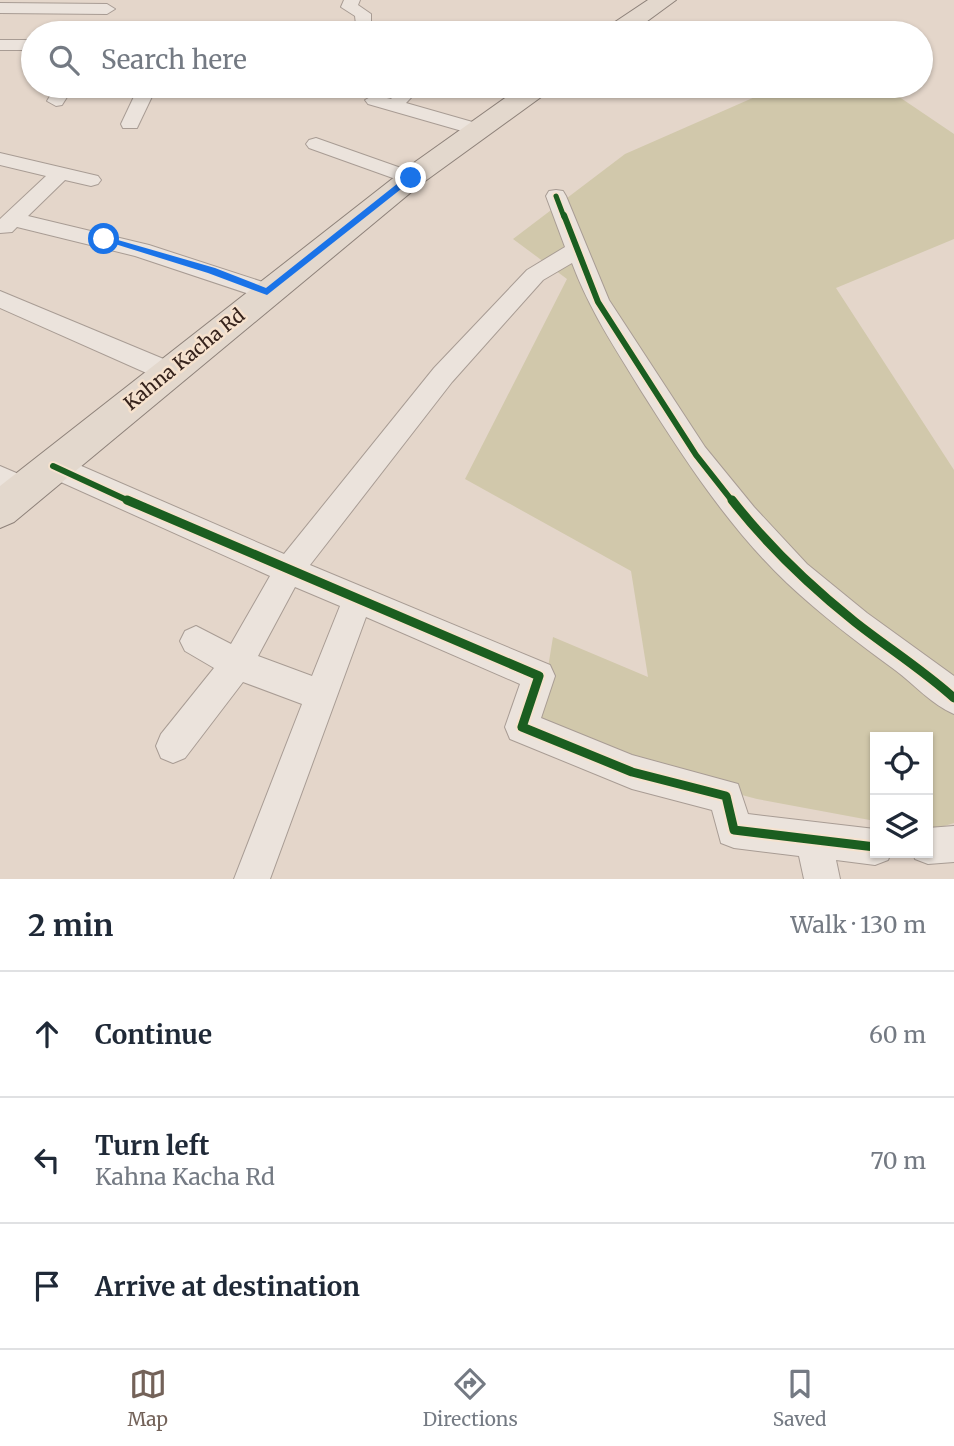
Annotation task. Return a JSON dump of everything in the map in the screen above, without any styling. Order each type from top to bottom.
[{"type":"main road","points":[[633,21],[664,0]]},
{"type":"main road","name":"Kahna Kacha Rd","points":[[8,492],[53,466],[411,178],[521,98]]},
{"type":"street","points":[[352,0],[349,7],[363,14],[363,21]]},
{"type":"street","points":[[0,8],[107,10]]},
{"type":"street","points":[[0,45],[21,45]]},
{"type":"street","points":[[130,124],[142,98]]},
{"type":"street","points":[[394,106],[402,98]]},
{"type":"street","points":[[374,100],[476,129]]},
{"type":"street","points":[[316,144],[411,178]]},
{"type":"street","points":[[0,159],[91,180]]},
{"type":"street","points":[[6,225],[61,173]]},
{"type":"street","points":[[556,196],[598,302],[696,455],[744,516],[797,573],[856,623],[932,678],[954,698]]},
{"type":"street","points":[[6,225],[117,243],[211,270],[267,292]]},
{"type":"street","points":[[173,746],[237,664],[289,570],[443,375],[535,275],[577,250]]},
{"type":"street","points":[[0,299],[169,372]]},
{"type":"street","points":[[53,466],[147,511],[539,676],[522,727],[632,772],[726,796],[734,830],[870,846]]},
{"type":"street","points":[[253,879],[358,598]]},
{"type":"street","points":[[196,641],[237,664],[322,696]]},
{"type":"street","points":[[813,840],[822,879]]},
{"type":"street","points":[[933,846],[954,844]]},
{"type":"shaded area","points":[[753,98],[901,98],[954,134],[954,239],[836,288],[954,470],[954,823],[933,829],[933,732],[870,732],[870,820],[757,799],[536,741],[553,637],[648,677],[631,571],[465,479],[567,279],[513,239],[625,154]]},
{"type":"cycle path","points":[[556,196],[598,302],[696,455],[744,516],[797,573],[856,623],[932,678],[954,698]]},
{"type":"cycle path","points":[[53,466],[173,521],[539,676],[522,727],[632,772],[726,796],[734,830],[870,846]]},
{"type":"route","points":[[104,239],[211,270],[267,292],[411,178]]}]
